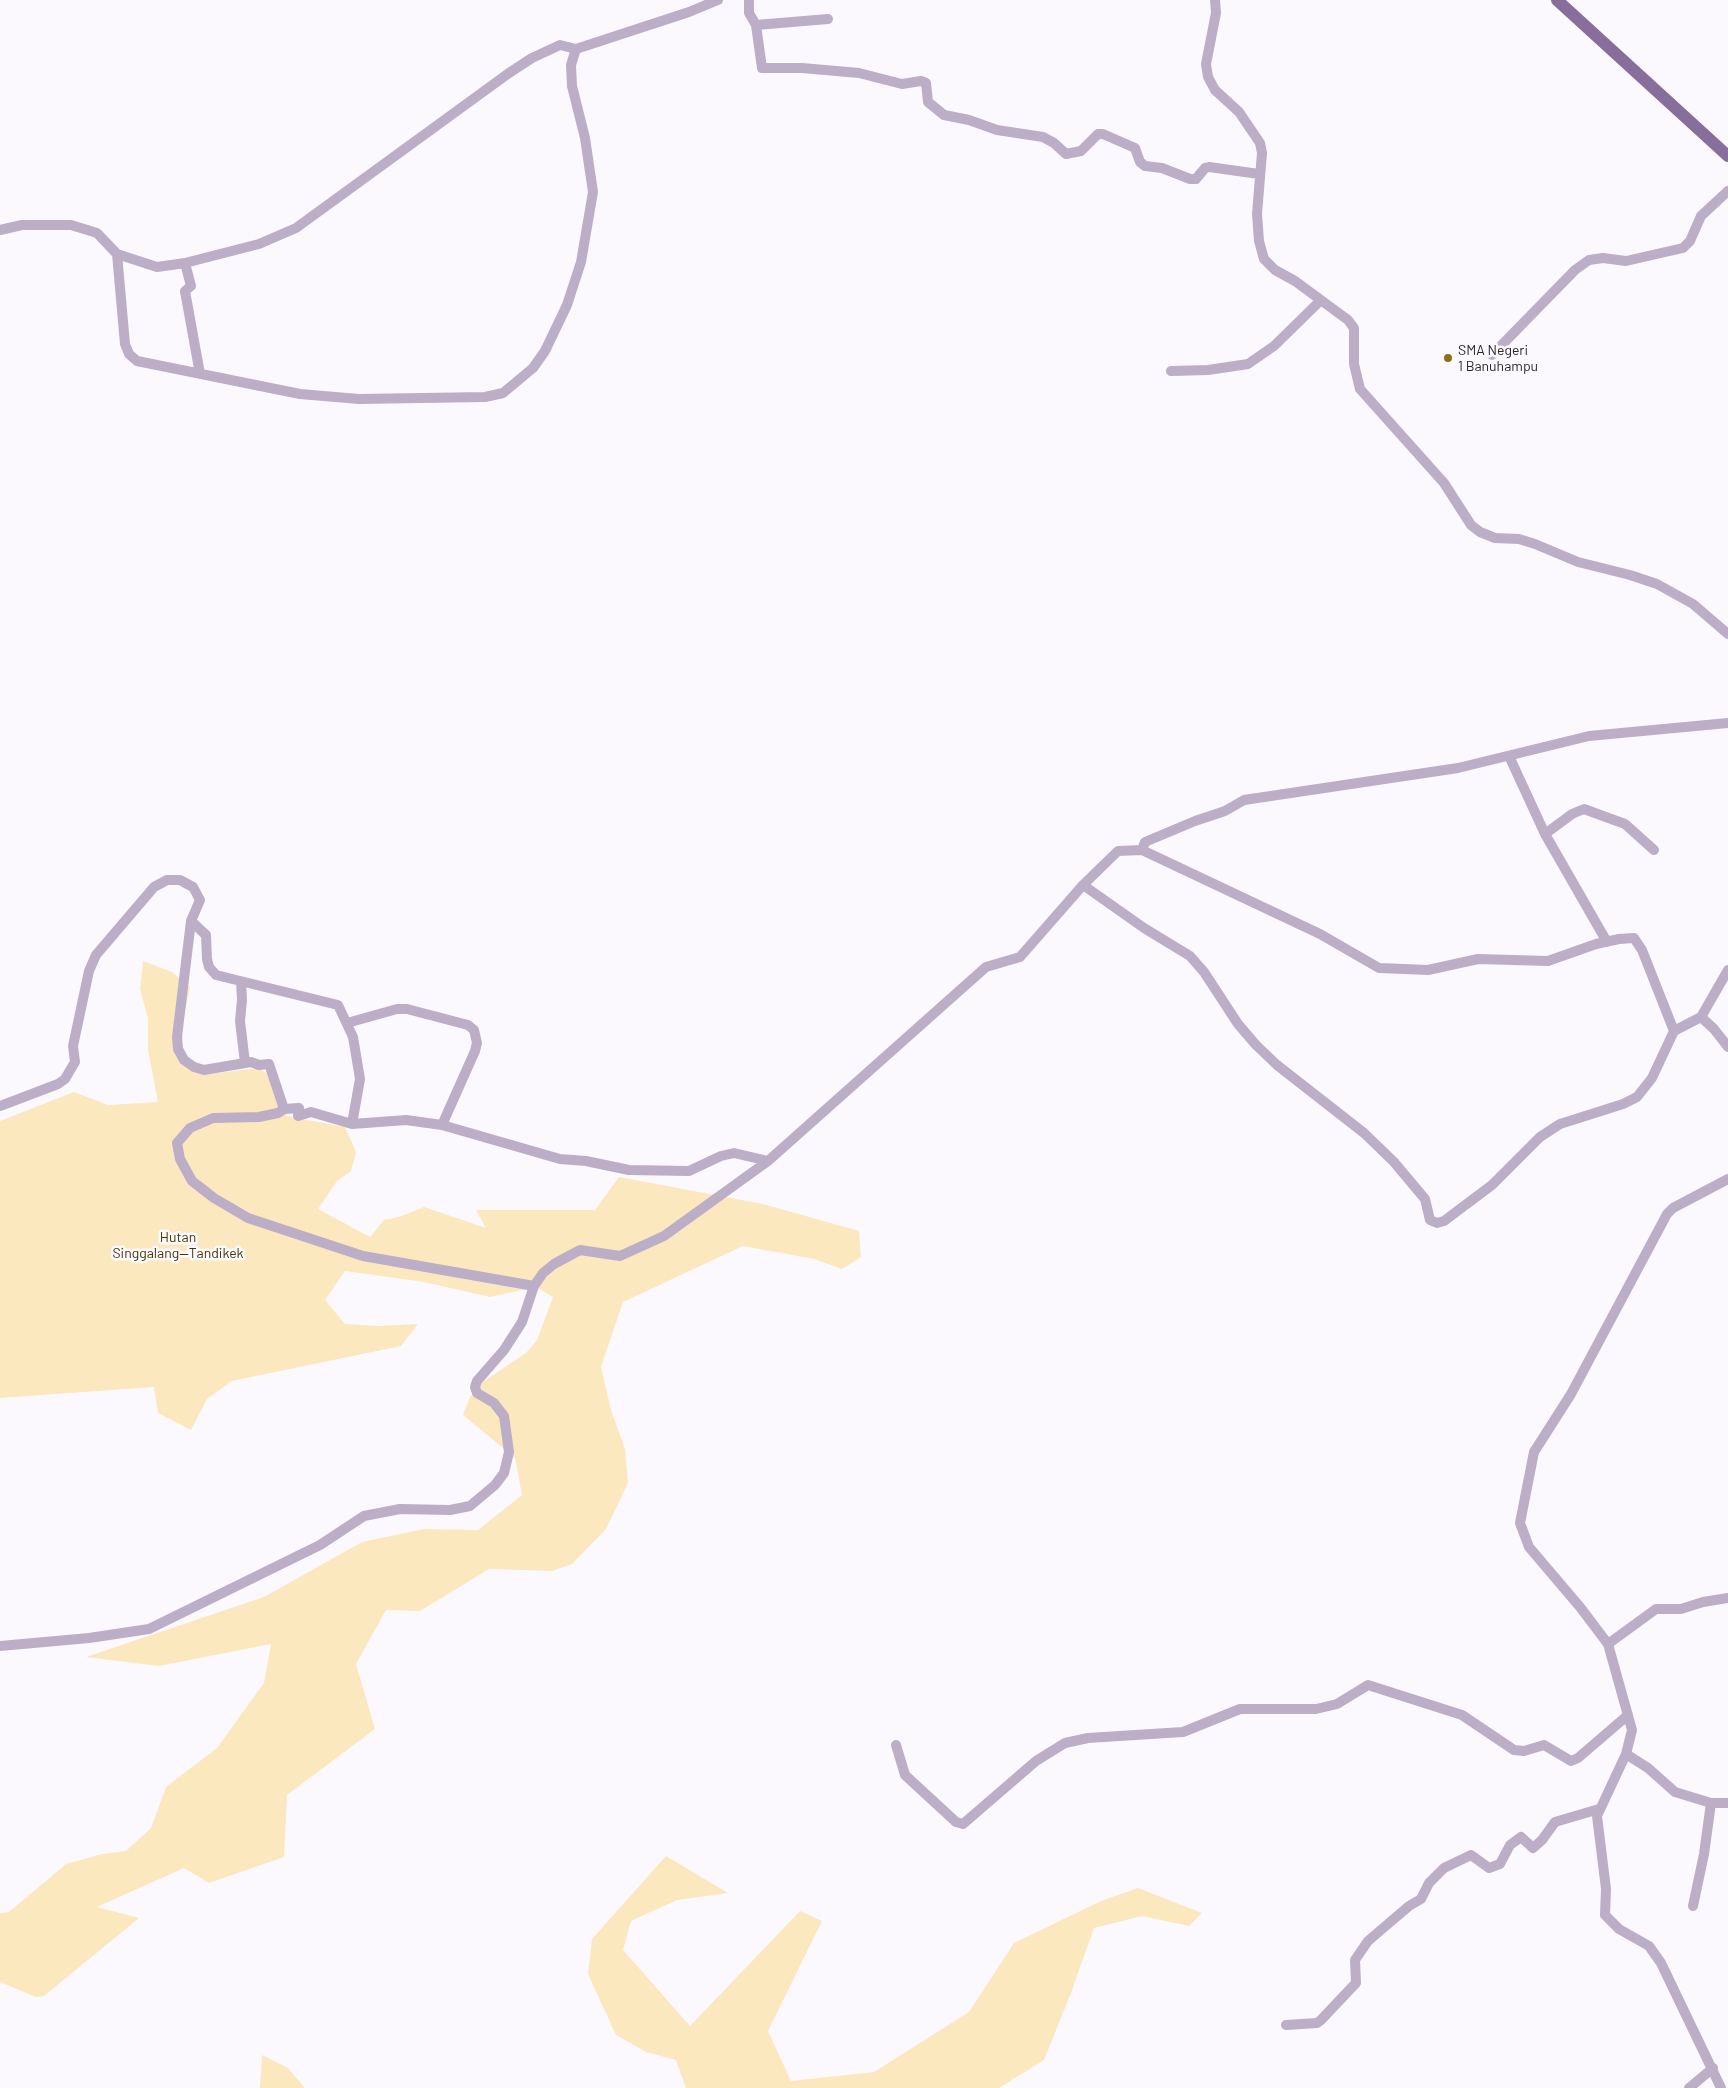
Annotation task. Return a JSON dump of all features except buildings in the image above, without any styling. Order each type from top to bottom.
[{"type":"main road","points":[[1557,0],[1728,156]]},
{"type":"street","points":[[0,230],[22,225],[71,225],[97,232],[117,254],[156,267],[185,263],[259,244],[296,228],[532,58],[560,45],[576,48],[689,12],[718,0]]},
{"type":"street","points":[[749,0],[749,13],[756,25],[760,61],[762,68],[767,70],[802,68],[859,73],[902,84],[926,83],[928,102],[944,115],[997,130],[1043,137],[1054,143],[1066,154],[1081,151],[1098,134],[1103,134],[1135,148],[1140,162],[1145,166],[1162,168],[1190,179],[1196,178],[1205,168],[1209,167],[1259,174]]},
{"type":"street","points":[[1215,0],[1216,13],[1206,64],[1208,77],[1215,90],[1239,112],[1256,134],[1262,153],[1257,214],[1259,241],[1264,259],[1275,270],[1348,320],[1354,328],[1354,364],[1360,390],[1444,483],[1471,525],[1480,532],[1495,538],[1519,539],[1578,562],[1657,584],[1693,604],[1728,634]]},
{"type":"street","points":[[756,25],[828,19]]},
{"type":"street","points":[[117,254],[125,344],[129,354],[137,361],[300,394],[359,399],[485,397],[503,393],[533,368],[546,351],[568,305],[581,262],[593,192],[585,138],[572,86],[571,65],[576,48]]},
{"type":"street","points":[[1492,355],[1575,270],[1589,260],[1604,258],[1626,261],[1683,248],[1690,241],[1701,216],[1728,191]]},
{"type":"street","points":[[185,263],[192,286],[185,291],[200,374]]},
{"type":"street","points":[[1171,371],[1208,370],[1248,364],[1274,346],[1321,300]]},
{"type":"street","points":[[1142,850],[1146,842],[1194,821],[1225,811],[1244,800],[1458,768],[1589,736],[1728,723]]},
{"type":"street","points":[[1510,756],[1545,834],[1607,942]]},
{"type":"street","points":[[1545,834],[1572,814],[1584,809],[1625,824],[1654,850]]},
{"type":"street","points":[[0,1646],[42,1644],[149,1629],[320,1545],[364,1516],[400,1509],[450,1510],[470,1506],[495,1485],[504,1473],[509,1452],[504,1416],[494,1403],[478,1393],[475,1387],[477,1381],[504,1350],[522,1322],[534,1286],[543,1273],[554,1264],[580,1250],[620,1256],[664,1236],[768,1161],[986,967],[1020,957],[1083,885],[1118,851],[1142,850],[1320,934],[1378,968],[1428,970],[1478,959],[1548,961],[1607,942],[1634,938],[1638,941],[1674,1032]]},
{"type":"street","points":[[0,1106],[58,1084],[71,1071],[75,1062],[73,1046],[88,971],[96,955],[154,887],[167,880],[180,880],[192,887],[200,900],[191,921],[177,1037],[178,1049],[184,1060],[204,1070],[245,1063],[269,1064],[284,1109]]},
{"type":"street","points":[[1083,885],[1144,928],[1190,956],[1256,1045],[1277,1065],[1364,1133],[1394,1162],[1425,1199],[1430,1220],[1437,1223],[1444,1221],[1492,1185],[1540,1137],[1560,1124],[1623,1104],[1637,1097],[1652,1078],[1674,1032],[1701,1017],[1728,970]]},
{"type":"street","points":[[191,921],[206,934],[209,968],[216,975],[338,1005],[353,1037],[360,1079],[352,1124]]},
{"type":"street","points":[[241,982],[240,1021],[245,1063]]},
{"type":"street","points":[[347,1023],[397,1009],[408,1009],[460,1022],[474,1030],[477,1043],[475,1051],[442,1125]]},
{"type":"street","points":[[1701,1017],[1714,1029],[1728,1047]]},
{"type":"street","points":[[534,1286],[364,1256],[248,1218],[214,1198],[192,1181],[180,1159],[177,1143],[190,1128],[213,1118],[259,1117],[278,1113],[284,1109],[299,1108],[298,1116],[312,1112],[352,1124],[406,1120],[442,1125],[560,1159],[586,1160],[629,1170],[689,1171],[721,1156],[734,1153],[768,1161]]},
{"type":"street","points":[[1720,2088],[1713,2068],[1661,1963],[1649,1946],[1619,1929],[1605,1915],[1606,1889],[1597,1816],[1626,1754],[1632,1730],[1608,1644],[1580,1607],[1529,1547],[1520,1523],[1534,1452],[1571,1394],[1667,1214],[1673,1208],[1728,1179]]},
{"type":"street","points":[[1608,1644],[1656,1609],[1681,1609],[1703,1602],[1728,1598]]},
{"type":"street","points":[[896,1745],[905,1775],[956,1822],[963,1824],[1046,1753],[1065,1743],[1088,1738],[1183,1732],[1240,1708],[1316,1709],[1337,1704],[1368,1685],[1462,1715],[1514,1750],[1524,1751],[1544,1745],[1570,1761],[1578,1758],[1628,1714]]},
{"type":"street","points":[[1626,1754],[1648,1768],[1674,1792],[1712,1803],[1728,1803]]},
{"type":"street","points":[[1692,1906],[1704,1854],[1712,1803]]},
{"type":"street","points":[[1286,2025],[1317,2023],[1321,2020],[1356,1983],[1356,1960],[1368,1941],[1409,1906],[1421,1899],[1429,1883],[1444,1868],[1472,1855],[1489,1868],[1500,1864],[1510,1845],[1521,1836],[1532,1848],[1542,1840],[1554,1822],[1600,1809]]},
{"type":"street","points":[[1689,2088],[1713,2068]]},
{"type":"green space","name":"Hutan Singgalang—Tandikek","points":[[143,961],[172,972],[190,987],[180,1036],[185,1058],[209,1074],[259,1068],[271,1077],[287,1113],[286,1116],[345,1127],[356,1152],[351,1171],[337,1181],[318,1209],[370,1237],[384,1220],[399,1217],[424,1207],[486,1228],[476,1210],[595,1210],[619,1177],[763,1204],[859,1231],[861,1257],[842,1269],[814,1259],[743,1246],[623,1302],[601,1367],[611,1410],[625,1449],[628,1483],[606,1529],[572,1564],[552,1571],[489,1569],[420,1611],[386,1610],[356,1664],[375,1729],[287,1795],[284,1857],[209,1883],[184,1868],[97,1907],[139,1918],[44,1996],[36,1997],[0,1982],[0,1913],[9,1912],[66,1864],[102,1854],[126,1851],[151,1828],[166,1787],[217,1748],[264,1683],[271,1644],[159,1666],[86,1657],[264,1597],[362,1542],[424,1529],[478,1530],[522,1495],[515,1458],[463,1415],[470,1397],[484,1381],[526,1353],[537,1340],[553,1297],[536,1287],[490,1297],[424,1282],[345,1271],[325,1300],[345,1324],[379,1326],[418,1324],[401,1346],[232,1381],[207,1399],[191,1430],[158,1413],[154,1387],[0,1398],[0,1121],[74,1092],[108,1105],[158,1102],[148,1050],[148,1018],[140,989]]},
{"type":"green space","points":[[666,1856],[728,1893],[677,1900],[631,1921],[623,1950],[690,2026],[800,1911],[822,1921],[768,2031],[791,2081],[874,2072],[969,2012],[1014,1943],[1101,1901],[1138,1888],[1202,1913],[1189,1926],[1142,1916],[1094,1928],[1071,1993],[1044,2060],[999,2088],[686,2088],[676,2060],[646,2052],[616,2035],[588,1974],[592,1939]]},
{"type":"green space","points":[[262,2055],[288,2068],[305,2088],[260,2088]]},
{"type":"place","name":"SMA Negeri 1 Banuhampu","points":[[1448,358]]}]
